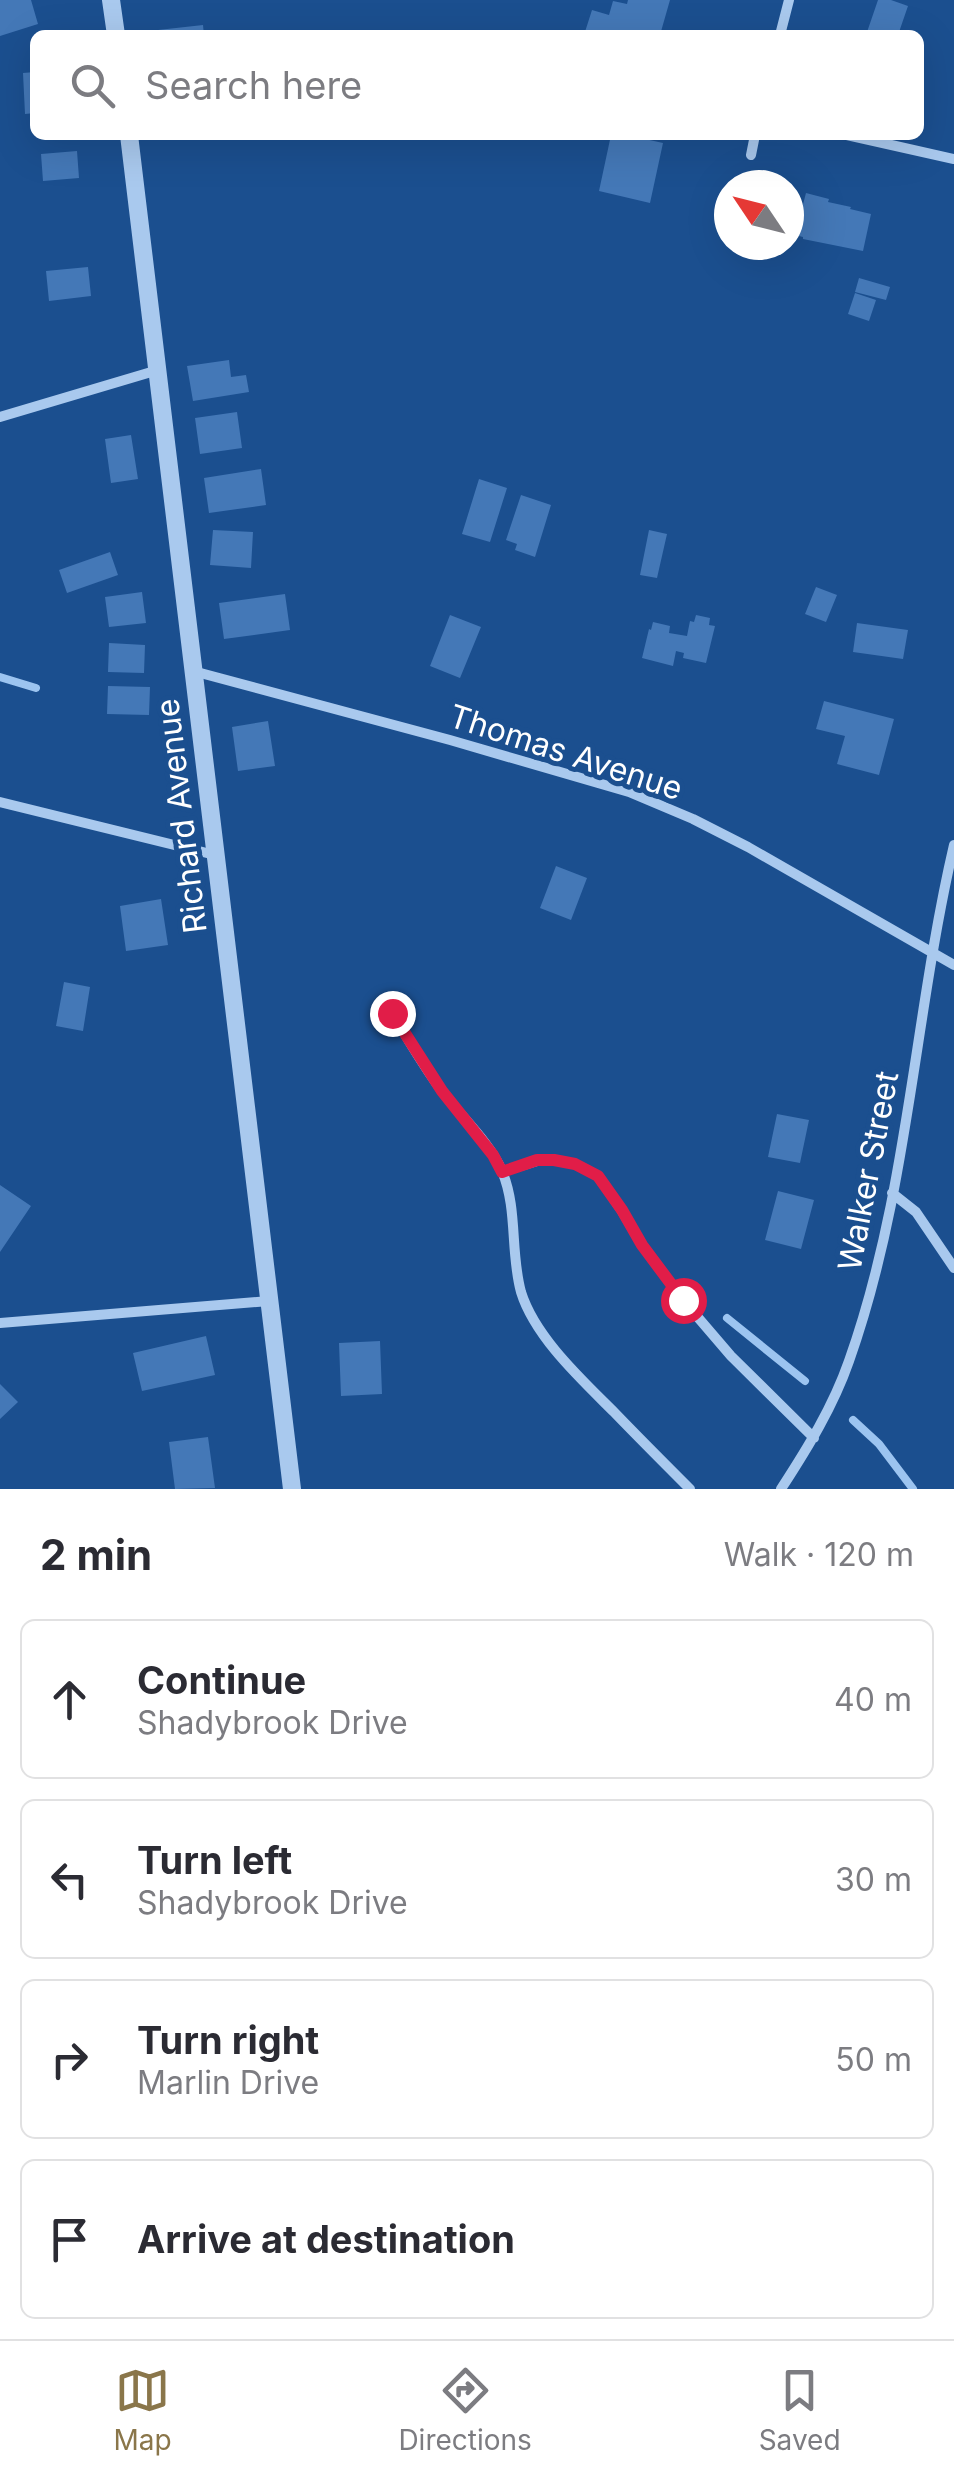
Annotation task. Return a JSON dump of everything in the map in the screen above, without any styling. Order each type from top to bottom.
[{"type":"street","points":[[111,0],[115,30]]},
{"type":"street","points":[[781,30],[789,0]]},
{"type":"street","name":"Richard Avenue","points":[[130,140],[292,1489]]},
{"type":"street","points":[[750,155],[754,140]]},
{"type":"street","points":[[869,140],[954,159]]},
{"type":"street","points":[[0,417],[158,370]]},
{"type":"street","name":"Thomas Avenue","points":[[194,671],[629,792],[748,846],[954,965]]},
{"type":"street","points":[[0,802],[216,856]]},
{"type":"street","name":"Walker Street","points":[[781,1489],[814,1438],[849,1364],[883,1241],[954,845]]},
{"type":"street","points":[[392,1013],[442,1091],[502,1172],[510,1202],[521,1290],[530,1315],[574,1372],[690,1489]]},
{"type":"street","points":[[502,1172],[537,1160],[554,1160],[575,1164],[598,1176],[683,1300],[731,1356],[814,1438]]},
{"type":"street","points":[[892,1193],[916,1212],[954,1268]]},
{"type":"street","points":[[0,1323],[269,1301]]},
{"type":"building","points":[[0,0],[31,0],[38,24],[0,36]]},
{"type":"building","points":[[628,0],[670,0],[661,30],[586,30],[592,10],[609,15],[613,1],[627,4]]},
{"type":"building","points":[[878,0],[908,6],[900,30],[868,30]]},
{"type":"building","points":[[203,25],[204,30],[158,30]]},
{"type":"building","points":[[30,72],[30,114],[25,114],[23,73]]},
{"type":"building","points":[[610,140],[663,143],[650,203],[599,191]]},
{"type":"building","points":[[77,151],[79,178],[43,181],[41,154]]},
{"type":"building","points":[[806,193],[871,214],[863,251],[804,239]]},
{"type":"building","points":[[88,267],[91,296],[49,301],[46,271]]},
{"type":"building","points":[[859,278],[890,287],[886,300],[855,292]]},
{"type":"building","points":[[855,293],[876,300],[869,321],[848,314]]},
{"type":"building","points":[[229,360],[231,377],[246,375],[249,392],[193,401],[187,366]]},
{"type":"building","points":[[237,412],[242,448],[200,454],[195,418]]},
{"type":"building","points":[[131,435],[138,479],[111,483],[105,439]]},
{"type":"building","points":[[261,469],[266,505],[209,513],[204,478]]},
{"type":"building","points":[[479,479],[507,488],[490,542],[462,534]]},
{"type":"building","points":[[521,495],[551,505],[535,557],[515,550],[517,544],[506,540]]},
{"type":"building","points":[[213,530],[253,532],[251,568],[210,565]]},
{"type":"building","points":[[649,530],[667,534],[657,578],[640,575]]},
{"type":"building","points":[[110,552],[118,575],[67,593],[59,570]]},
{"type":"building","points":[[816,587],[837,595],[826,622],[805,614]]},
{"type":"building","points":[[142,592],[146,623],[109,627],[105,597]]},
{"type":"building","points":[[285,594],[290,630],[224,639],[219,603]]},
{"type":"building","points":[[450,615],[481,627],[460,678],[430,666]]},
{"type":"building","points":[[696,615],[710,618],[709,625],[715,626],[706,663],[683,658],[684,653],[676,651],[673,666],[642,658],[653,622],[670,626],[669,633],[687,636],[690,621],[694,622]]},
{"type":"building","points":[[857,623],[908,630],[903,659],[853,652]]},
{"type":"building","points":[[109,643],[145,645],[144,673],[108,672]]},
{"type":"building","points":[[108,686],[150,687],[149,715],[107,714]]},
{"type":"building","points":[[824,701],[894,719],[879,775],[837,764],[845,736],[816,729]]},
{"type":"building","points":[[268,721],[275,766],[238,771],[232,727]]},
{"type":"building","points":[[556,866],[587,878],[571,920],[540,908]]},
{"type":"building","points":[[161,899],[168,945],[126,951],[120,906]]},
{"type":"building","points":[[64,982],[90,987],[83,1031],[56,1026]]},
{"type":"building","points":[[777,1114],[809,1120],[800,1163],[768,1157]]},
{"type":"building","points":[[0,1185],[31,1206],[0,1252]]},
{"type":"building","points":[[778,1191],[814,1200],[801,1249],[765,1240]]},
{"type":"building","points":[[206,1336],[215,1375],[142,1391],[133,1353]]},
{"type":"building","points":[[380,1341],[382,1394],[341,1396],[339,1343]]},
{"type":"building","points":[[0,1384],[18,1402],[0,1419]]},
{"type":"building","points":[[208,1437],[215,1488],[175,1489],[169,1442]]},
{"type":"waterway","points":[[0,677],[36,688]]},
{"type":"waterway","points":[[727,1318],[805,1381]]},
{"type":"waterway","points":[[853,1420],[879,1444],[913,1489]]},
{"type":"route","points":[[392,1013],[442,1091],[502,1172],[537,1160],[554,1160],[575,1164],[598,1176],[683,1300]]}]
